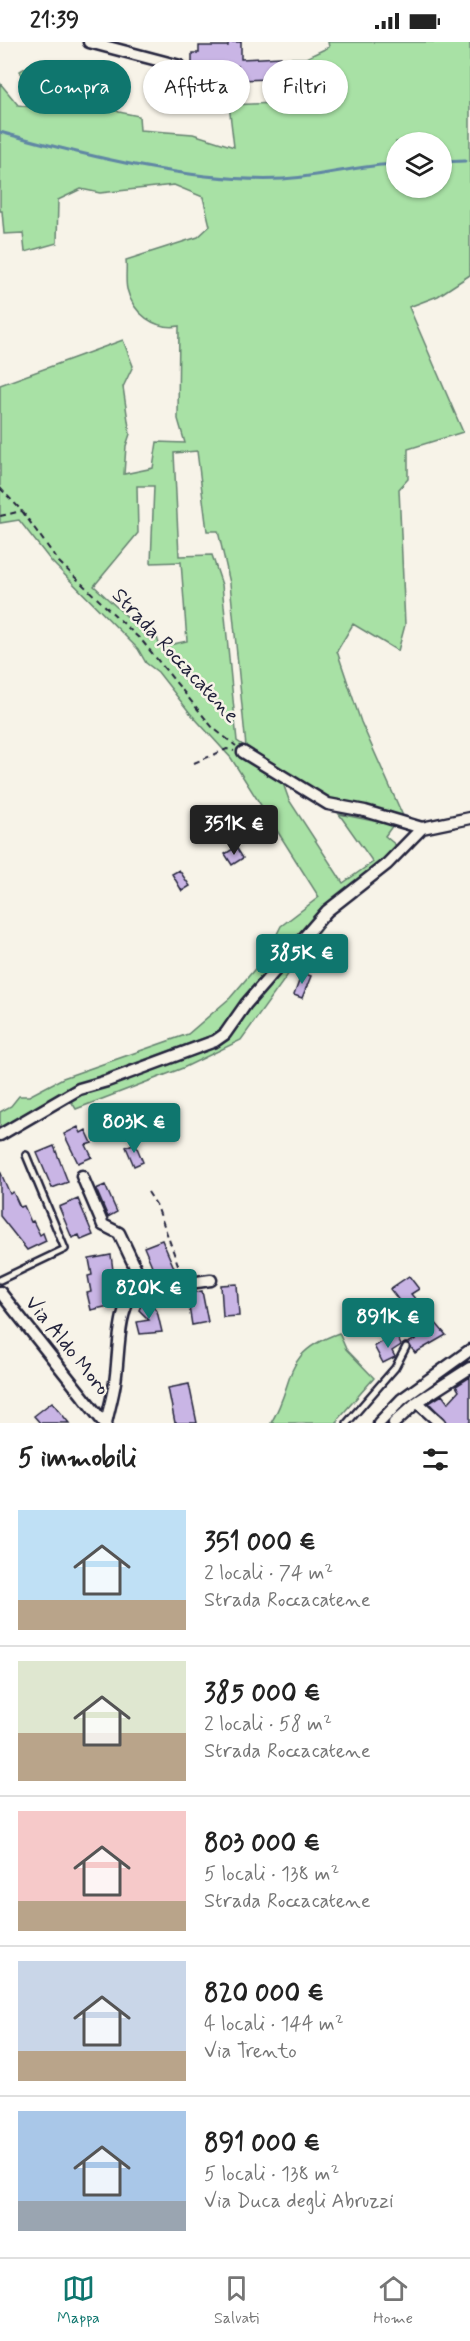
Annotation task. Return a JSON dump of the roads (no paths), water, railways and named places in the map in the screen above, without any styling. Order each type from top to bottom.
[{"type":"street","points":[[89,42],[157,60]]},
{"type":"street","name":"Strada Roccacatene","points":[[243,752],[328,804],[365,811],[422,828],[470,818]]},
{"type":"street","points":[[0,1134],[79,1089],[215,1041],[225,1034],[246,1004],[327,911],[387,864],[422,828]]},
{"type":"street","points":[[82,1176],[103,1225],[119,1233],[145,1288]]},
{"type":"street","points":[[105,1423],[127,1307],[134,1293],[145,1288],[185,1285],[211,1280]]},
{"type":"street","name":"Via Aldo Moro","points":[[0,1292],[105,1423]]},
{"type":"street","points":[[379,1423],[402,1399],[470,1350]]},
{"type":"street","points":[[394,1423],[417,1402],[470,1368]]},
{"type":"street","points":[[417,1402],[440,1423]]},
{"type":"lane","points":[[0,1280],[65,1249],[26,1155]]},
{"type":"lane","points":[[347,1423],[396,1368],[406,1347]]},
{"type":"waterway","points":[[0,132],[140,166],[213,177],[283,179],[386,165]]},
{"type":"waterway","points":[[452,162],[465,161]]}]
